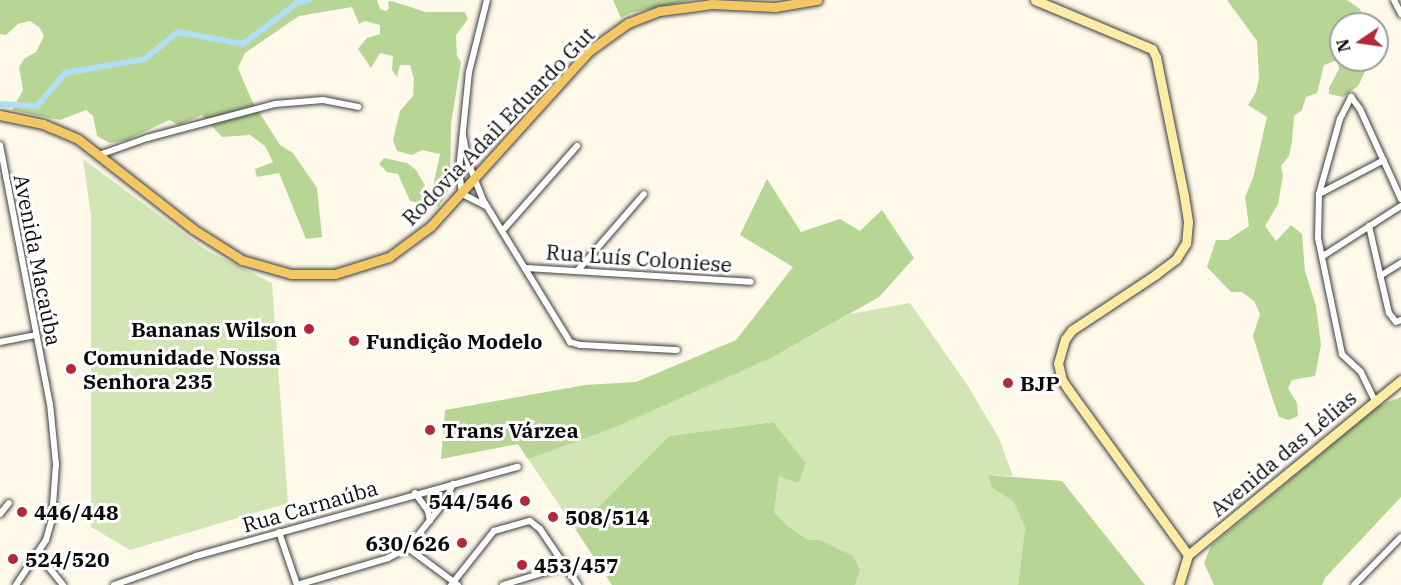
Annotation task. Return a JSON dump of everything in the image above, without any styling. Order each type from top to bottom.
[{"type":"main road","name":"Rodovia Adail Eduardo Gut","points":[[0,115],[25,118],[61,130],[99,155],[225,251],[261,267],[291,274],[335,274],[389,257],[431,226],[589,51],[628,23],[659,11],[712,4],[775,7],[817,0]]},
{"type":"street","points":[[487,0],[469,72],[459,170],[462,194],[488,206]]},
{"type":"street","points":[[1035,0],[1152,49],[1156,57],[1188,222],[1186,243],[1176,259],[1072,330],[1065,339],[1058,363],[1062,380],[1068,390],[1188,555],[1179,585]]},
{"type":"street","points":[[1394,0],[1401,14]]},
{"type":"street","points":[[1375,401],[1361,372],[1342,354],[1318,238],[1319,194],[1341,119],[1351,97],[1360,109],[1401,199]]},
{"type":"street","points":[[99,155],[147,138],[275,104],[322,100],[358,107]]},
{"type":"street","points":[[463,135],[468,162],[488,206],[565,336],[575,345],[677,350]]},
{"type":"street","name":"Avenida Macaúba","points":[[0,145],[50,404],[56,464],[52,519],[38,554],[16,585]]},
{"type":"street","points":[[503,230],[578,146]]},
{"type":"street","points":[[1319,194],[1384,160]]},
{"type":"street","points":[[579,269],[644,194]]},
{"type":"street","points":[[1323,256],[1401,206]]},
{"type":"street","points":[[1369,226],[1389,313],[1396,322],[1401,320]]},
{"type":"street","points":[[1380,276],[1401,263]]},
{"type":"street","name":"Rua Luís Coloniese","points":[[525,268],[579,269],[751,282]]},
{"type":"street","points":[[0,342],[35,334]]},
{"type":"street","name":"Avenida das Lélias","points":[[1188,555],[1401,380]]},
{"type":"street","points":[[1390,388],[1401,387]]},
{"type":"street","name":"Rua Carnaúba","points":[[114,585],[177,562],[279,532],[415,493],[518,467]]},
{"type":"street","points":[[279,532],[297,585],[388,558],[408,548],[445,501],[453,484]]},
{"type":"street","points":[[415,493],[428,511],[430,521]]},
{"type":"street","points":[[0,514],[9,503]]},
{"type":"street","points":[[408,548],[454,584],[494,531],[524,521],[534,522],[578,585]]},
{"type":"street","points":[[1354,585],[1401,537]]},
{"type":"street","points":[[38,554],[63,585]]},
{"type":"street","points":[[503,585],[566,566]]},
{"type":"green space","points":[[0,0],[377,0],[380,9],[386,11],[389,8],[388,2],[391,1],[426,12],[465,12],[468,19],[456,35],[457,56],[461,62],[451,124],[450,185],[446,196],[438,207],[410,201],[398,174],[387,172],[379,164],[384,158],[407,163],[416,170],[428,191],[433,187],[440,154],[422,150],[412,155],[397,151],[393,140],[400,111],[413,96],[414,79],[410,65],[400,65],[397,77],[392,70],[393,56],[380,53],[371,68],[358,49],[367,38],[380,34],[380,25],[365,21],[359,24],[352,7],[299,16],[245,53],[238,68],[252,101],[280,145],[293,153],[317,188],[322,237],[306,239],[279,173],[257,177],[255,169],[273,162],[265,146],[250,135],[222,137],[202,115],[179,125],[169,120],[127,140],[110,143],[97,136],[93,116],[86,110],[60,120],[12,110],[23,90],[19,67],[24,59],[36,52],[44,36],[39,27],[30,21],[18,24],[6,35],[0,34]]},
{"type":"green space","points":[[613,0],[691,0],[630,13],[621,18]]},
{"type":"green space","points":[[1227,0],[1347,0],[1361,12],[1329,12],[1329,63],[1324,65],[1317,93],[1306,97],[1302,110],[1294,116],[1289,156],[1281,166],[1283,176],[1278,204],[1265,226],[1276,241],[1291,225],[1302,234],[1305,271],[1316,306],[1321,345],[1315,376],[1292,380],[1288,388],[1297,403],[1298,416],[1289,420],[1279,417],[1253,336],[1260,314],[1254,301],[1242,292],[1231,292],[1207,267],[1216,240],[1228,240],[1249,226],[1245,197],[1253,178],[1267,117],[1248,105],[1256,92],[1259,78],[1257,41]]},
{"type":"green space","points":[[1337,72],[1365,72],[1358,86],[1343,97],[1329,94],[1329,88]]},
{"type":"green space","points":[[83,159],[206,250],[272,283],[288,503],[130,550],[91,527],[91,216]]},
{"type":"green space","points":[[767,179],[801,232],[840,219],[860,231],[882,210],[914,258],[879,297],[773,357],[613,428],[528,459],[518,444],[441,459],[445,410],[585,385],[636,382],[736,340],[793,267],[740,235]]},
{"type":"green space","points":[[910,303],[968,386],[999,438],[1013,476],[989,475],[992,488],[1013,501],[1025,527],[1018,585],[855,585],[857,578],[789,527],[774,512],[779,475],[806,463],[772,422],[669,436],[576,530],[528,459],[773,357],[850,314]]},
{"type":"green space","points":[[1401,397],[1401,497],[1325,578],[1322,585],[1214,585],[1204,563],[1211,546],[1378,406]]},
{"type":"green space","points":[[773,422],[806,463],[798,483],[779,476],[774,512],[789,527],[808,540],[820,540],[853,556],[860,570],[855,585],[612,585],[576,530],[669,436]]},
{"type":"green space","points":[[988,475],[1062,481],[1145,585],[1018,585],[1025,527],[1013,501],[992,488]]},
{"type":"green space","points":[[441,492],[443,499],[439,505],[433,511],[429,509],[423,498]]},
{"type":"waterway","points":[[0,104],[37,106],[65,73],[145,59],[178,32],[243,44],[297,3],[309,0]]},
{"type":"place","name":"Bananas Wilson","points":[[309,329]]},
{"type":"place","name":"Fundição Modelo","points":[[354,341]]},
{"type":"place","name":"Comunidade Nossa Senhora 235","points":[[71,369]]},
{"type":"place","name":"BJP","points":[[1008,383]]},
{"type":"place","name":"Trans Várzea","points":[[430,430]]},
{"type":"place","name":"544/546","points":[[525,501]]},
{"type":"place","name":"446/448","points":[[22,512]]},
{"type":"place","name":"508/514","points":[[553,517]]},
{"type":"place","name":"630/626","points":[[462,543]]},
{"type":"place","name":"524/520","points":[[13,559]]},
{"type":"place","name":"453/457","points":[[522,565]]}]
